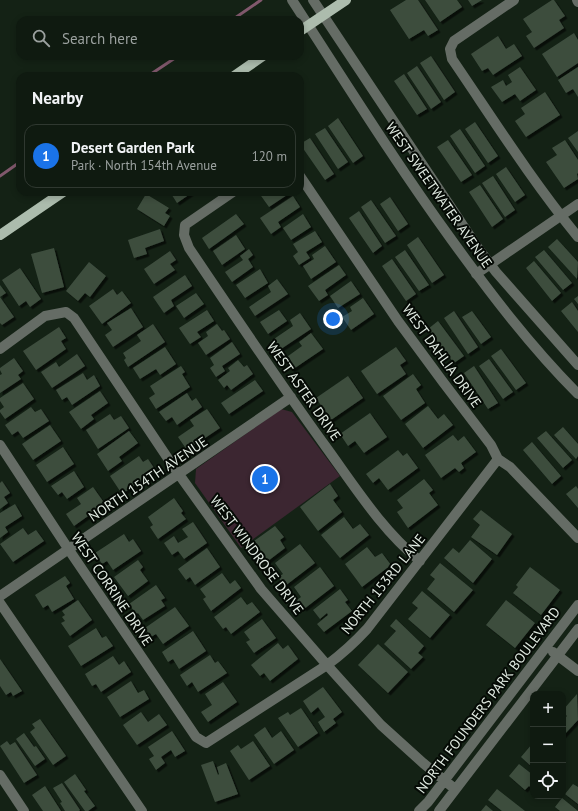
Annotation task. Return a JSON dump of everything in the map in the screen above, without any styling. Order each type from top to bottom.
[{"type":"main road","points":[[304,28],[346,0]]},
{"type":"main road","points":[[240,72],[257,60]]},
{"type":"main road","points":[[0,235],[57,196]]},
{"type":"street","name":"WEST SWEETWATER AVENUE","points":[[292,0],[299,16]]},
{"type":"street","name":"WEST SWEETWATER AVENUE","points":[[314,0],[444,199],[490,264],[578,365]]},
{"type":"street","points":[[514,0],[454,41],[450,49],[452,59],[560,216],[578,237]]},
{"type":"street","name":"WEST SWEETWATER AVENUE","points":[[304,28],[427,207],[476,274],[521,331],[578,394]]},
{"type":"street","name":"WEST DAHLIA DRIVE","points":[[304,182],[398,321],[460,405],[491,444],[498,459],[510,467],[578,538]]},
{"type":"street","name":"WEST ASTER DRIVE","points":[[227,196],[185,225],[184,235],[189,248],[291,397],[380,520],[402,546],[420,561]]},
{"type":"street","points":[[476,274],[578,204]]},
{"type":"street","name":"WEST WINDROSE DRIVE","points":[[0,349],[45,316],[66,312],[74,318],[179,474],[261,589],[381,725],[423,763],[455,789]]},
{"type":"street","name":"NORTH 154TH AVENUE","points":[[0,596],[291,397]]},
{"type":"street","name":"WEST CORRINE DRIVE","points":[[0,445],[69,550],[196,737],[206,743]]},
{"type":"street","name":"NORTH 153RD LANE","points":[[206,743],[342,654],[367,629],[498,459]]},
{"type":"street","points":[[0,603],[142,811]]},
{"type":"street","name":"NORTH FOUNDERS PARK BOULEVARD","points":[[418,811],[428,802],[578,605]]},
{"type":"street","name":"NORTH FOUNDERS PARK BOULEVARD","points":[[439,811],[578,629]]},
{"type":"street","points":[[546,647],[578,671]]},
{"type":"street","points":[[0,775],[24,811]]},
{"type":"shaded area","points":[[281,409],[292,412],[340,476],[241,548],[195,483],[196,469]]},
{"type":"building","points":[[406,0],[418,0],[438,30],[428,36],[424,30],[409,39],[390,10]]},
{"type":"building","points":[[425,0],[457,0],[462,7],[440,22]]},
{"type":"building","points":[[468,0],[482,0],[472,6]]},
{"type":"building","points":[[554,0],[565,16],[559,20],[564,28],[534,48],[526,36],[532,32],[523,19]]},
{"type":"building","points":[[574,33],[578,40],[578,63],[557,77],[542,54]]},
{"type":"building","points":[[498,36],[506,49],[514,44],[522,56],[493,75],[488,68],[482,71],[471,54]]},
{"type":"building","points":[[431,56],[455,92],[444,100],[420,63]]},
{"type":"building","points":[[417,66],[441,102],[431,109],[407,73]]},
{"type":"building","points":[[520,67],[536,90],[520,101],[515,94],[502,102],[491,87],[503,80],[506,86],[512,82],[508,75]]},
{"type":"building","points":[[578,67],[578,97],[573,89],[566,93],[558,80]]},
{"type":"building","points":[[404,74],[427,109],[417,115],[394,81]]},
{"type":"building","points":[[545,92],[560,115],[526,137],[515,121],[525,114],[521,108]]},
{"type":"building","points":[[338,118],[363,156],[353,163],[328,126]]},
{"type":"building","points":[[475,122],[498,156],[488,163],[465,129]]},
{"type":"building","points":[[325,128],[348,162],[338,169],[315,134]]},
{"type":"building","points":[[460,129],[485,166],[475,173],[450,136]]},
{"type":"building","points":[[578,131],[578,152],[568,138]]},
{"type":"building","points":[[310,138],[334,174],[325,180],[304,150],[304,142]]},
{"type":"building","points":[[448,140],[472,175],[461,182],[437,147]]},
{"type":"building","points":[[565,140],[578,160],[578,179],[564,188],[546,162],[557,155],[552,148]]},
{"type":"building","points":[[506,167],[525,195],[515,202],[496,174]]},
{"type":"building","points":[[493,176],[515,210],[505,217],[482,183]]},
{"type":"building","points":[[480,185],[503,219],[492,227],[469,192]]},
{"type":"building","points":[[145,196],[149,196],[169,208],[165,213],[170,216],[164,226],[137,209]]},
{"type":"building","points":[[173,196],[187,196],[177,203]]},
{"type":"building","points":[[261,196],[286,196],[269,207]]},
{"type":"building","points":[[293,196],[300,207],[278,222],[281,227],[271,234],[260,218]]},
{"type":"building","points":[[390,197],[408,224],[398,231],[380,204]]},
{"type":"building","points":[[371,200],[396,236],[385,243],[361,207]]},
{"type":"building","points":[[359,211],[382,246],[373,253],[349,218]]},
{"type":"building","points":[[236,214],[244,224],[209,249],[202,238]]},
{"type":"building","points":[[303,214],[311,227],[291,240],[283,228]]},
{"type":"building","points":[[160,229],[164,241],[145,248],[147,254],[134,258],[128,240]]},
{"type":"building","points":[[315,231],[322,242],[306,252],[310,258],[299,265],[293,256],[298,252],[293,244]]},
{"type":"building","points":[[236,235],[245,249],[222,265],[213,251]]},
{"type":"building","points":[[418,237],[444,275],[432,283],[407,245]]},
{"type":"building","points":[[557,239],[578,262],[577,279],[548,247]]},
{"type":"building","points":[[325,246],[336,262],[311,279],[303,266],[314,259],[312,255]]},
{"type":"building","points":[[54,248],[64,287],[42,293],[31,254]]},
{"type":"building","points":[[249,249],[253,255],[248,259],[253,267],[232,282],[225,272],[243,260],[240,256]]},
{"type":"building","points":[[405,250],[429,285],[419,291],[395,257]]},
{"type":"building","points":[[544,250],[572,283],[563,290],[535,257]]},
{"type":"building","points":[[170,251],[176,260],[170,264],[175,270],[154,284],[144,269]]},
{"type":"building","points":[[392,259],[416,294],[406,301],[382,266]]},
{"type":"building","points":[[534,261],[561,293],[552,301],[526,268]]},
{"type":"building","points":[[89,262],[106,276],[90,297],[85,293],[78,301],[66,291]]},
{"type":"building","points":[[339,265],[346,275],[325,290],[328,295],[319,301],[308,286]]},
{"type":"building","points":[[20,268],[41,299],[30,307],[26,301],[19,306],[2,280]]},
{"type":"building","points":[[260,269],[268,283],[245,298],[236,285]]},
{"type":"building","points":[[185,275],[192,286],[171,300],[174,306],[164,313],[153,297]]},
{"type":"building","points":[[277,279],[288,294],[255,316],[249,307],[271,292],[268,286]]},
{"type":"building","points":[[351,281],[360,294],[338,308],[330,296]]},
{"type":"building","points":[[0,285],[6,293],[0,297]]},
{"type":"building","points":[[113,289],[117,295],[122,291],[131,303],[102,324],[89,306]]},
{"type":"building","points":[[196,293],[204,304],[184,318],[176,306]]},
{"type":"building","points":[[578,296],[578,304],[574,299]]},
{"type":"building","points":[[0,297],[14,317],[2,325],[0,323]]},
{"type":"building","points":[[363,298],[374,314],[351,330],[342,317],[352,311],[350,307]]},
{"type":"building","points":[[572,302],[578,311],[578,332],[561,311]]},
{"type":"building","points":[[131,308],[143,327],[113,347],[105,335],[112,330],[107,323]]},
{"type":"building","points":[[207,310],[214,321],[197,332],[201,337],[190,344],[179,328]]},
{"type":"building","points":[[279,310],[287,321],[268,334],[260,322]]},
{"type":"building","points":[[454,311],[478,347],[468,354],[444,318]]},
{"type":"building","points":[[472,311],[491,337],[481,344],[462,317]]},
{"type":"building","points":[[300,313],[311,329],[278,351],[271,341],[293,326],[290,320]]},
{"type":"building","points":[[438,321],[464,356],[454,363],[428,329]]},
{"type":"building","points":[[153,324],[165,342],[128,367],[124,360],[126,358],[123,353],[141,341],[137,335]]},
{"type":"building","points":[[217,324],[222,331],[224,330],[230,339],[206,355],[198,343],[208,336],[206,332]]},
{"type":"building","points":[[59,327],[66,338],[61,341],[66,349],[36,370],[23,351]]},
{"type":"building","points":[[311,333],[323,349],[292,370],[284,359],[302,346],[299,342]]},
{"type":"building","points":[[232,342],[240,354],[222,366],[225,371],[216,377],[210,368],[214,365],[210,358]]},
{"type":"building","points":[[165,347],[176,364],[160,375],[156,369],[140,379],[133,368]]},
{"type":"building","points":[[396,347],[406,361],[400,365],[406,374],[377,394],[361,371]]},
{"type":"building","points":[[501,349],[526,383],[516,390],[491,356]]},
{"type":"building","points":[[77,354],[85,366],[52,388],[41,372],[56,362],[59,367]]},
{"type":"building","points":[[14,358],[23,371],[18,375],[21,379],[0,393],[0,375],[2,374],[0,368]]},
{"type":"building","points":[[489,359],[513,392],[503,399],[479,366]]},
{"type":"building","points":[[238,360],[244,367],[247,365],[253,374],[231,390],[227,385],[224,388],[218,380],[230,371],[228,368]]},
{"type":"building","points":[[181,366],[185,372],[182,374],[190,387],[156,409],[149,398],[155,394],[150,386]]},
{"type":"building","points":[[474,366],[498,403],[488,409],[464,373]]},
{"type":"building","points":[[83,373],[87,380],[94,375],[100,386],[72,405],[67,397],[62,400],[56,390]]},
{"type":"building","points":[[413,374],[421,385],[416,389],[425,403],[401,420],[383,396]]},
{"type":"building","points":[[348,376],[363,398],[331,420],[316,398]]},
{"type":"building","points":[[255,380],[263,391],[229,414],[221,403]]},
{"type":"building","points":[[23,383],[34,399],[5,419],[0,412],[0,410],[4,407],[0,401],[0,398]]},
{"type":"building","points":[[100,391],[108,403],[91,415],[94,419],[81,429],[69,412]]},
{"type":"building","points":[[187,393],[192,401],[196,398],[202,407],[177,425],[172,417],[166,421],[159,412]]},
{"type":"building","points":[[428,406],[438,419],[444,414],[453,425],[423,448],[405,424]]},
{"type":"building","points":[[31,407],[35,412],[41,409],[49,421],[23,438],[18,431],[12,435],[5,425]]},
{"type":"building","points":[[207,409],[220,428],[187,450],[178,437],[194,426],[190,420]]},
{"type":"building","points":[[370,413],[387,437],[364,453],[355,441],[348,446],[340,434]]},
{"type":"building","points":[[110,414],[114,420],[121,416],[129,428],[98,449],[86,430]]},
{"type":"building","points":[[50,425],[61,441],[33,460],[22,444]]},
{"type":"building","points":[[563,427],[578,444],[578,456],[576,459],[554,435]]},
{"type":"building","points":[[129,431],[138,443],[119,457],[122,461],[108,471],[97,454]]},
{"type":"building","points":[[546,431],[572,460],[563,468],[537,438]]},
{"type":"building","points":[[453,435],[458,441],[464,436],[476,452],[461,463],[464,468],[459,472],[455,468],[441,478],[425,455]]},
{"type":"building","points":[[532,442],[561,476],[552,484],[523,450]]},
{"type":"building","points":[[63,447],[74,464],[47,482],[36,465]]},
{"type":"building","points":[[398,450],[403,456],[407,453],[418,468],[388,490],[379,478],[373,483],[366,474]]},
{"type":"building","points":[[139,456],[143,462],[148,459],[156,471],[122,494],[110,476]]},
{"type":"building","points":[[74,471],[84,487],[67,499],[62,492],[58,495],[51,486]]},
{"type":"building","points":[[424,479],[433,490],[429,493],[438,505],[408,528],[397,512],[403,508],[397,500]]},
{"type":"building","points":[[2,481],[10,493],[4,497],[8,503],[0,509],[0,483]]},
{"type":"building","points":[[330,484],[338,496],[333,500],[342,512],[318,531],[300,507]]},
{"type":"building","points":[[576,486],[578,489],[578,508],[566,494]]},
{"type":"building","points":[[93,487],[105,504],[74,526],[66,514],[81,504],[77,498]]},
{"type":"building","points":[[174,498],[183,511],[181,513],[186,519],[158,539],[150,527],[153,525],[148,517]]},
{"type":"building","points":[[15,504],[22,516],[5,527],[8,532],[0,538],[0,513]]},
{"type":"building","points":[[481,510],[512,534],[497,555],[471,537],[480,525],[473,519]]},
{"type":"building","points":[[344,517],[353,529],[360,524],[369,535],[340,558],[321,535]]},
{"type":"building","points":[[193,522],[207,543],[184,559],[178,551],[172,555],[164,543],[174,536],[178,543],[188,537],[182,529]]},
{"type":"building","points":[[275,526],[284,537],[280,540],[285,548],[268,561],[254,541]]},
{"type":"building","points":[[23,528],[28,535],[36,530],[44,541],[13,562],[0,544]]},
{"type":"building","points":[[124,534],[129,542],[133,539],[141,551],[113,570],[107,561],[102,564],[95,553]]},
{"type":"building","points":[[470,540],[492,559],[473,583],[444,558],[453,548],[459,553]]},
{"type":"building","points":[[300,544],[315,563],[285,586],[278,577],[283,574],[275,563]]},
{"type":"building","points":[[367,547],[375,557],[382,553],[391,565],[362,587],[345,564]]},
{"type":"building","points":[[207,548],[220,567],[195,585],[190,577],[186,580],[178,569]]},
{"type":"building","points":[[138,560],[143,567],[140,570],[148,581],[128,596],[114,577]]},
{"type":"building","points":[[440,563],[473,590],[454,612],[427,589],[435,579],[430,575]]},
{"type":"building","points":[[320,567],[334,586],[304,609],[297,600],[301,597],[294,587]]},
{"type":"building","points":[[530,567],[560,590],[541,615],[513,593],[518,587],[516,585]]},
{"type":"building","points":[[222,573],[230,584],[235,580],[241,588],[211,611],[203,599],[206,597],[200,589]]},
{"type":"building","points":[[65,576],[70,583],[66,586],[74,599],[52,612],[48,605],[43,608],[35,595]]},
{"type":"building","points":[[156,585],[165,598],[161,600],[165,606],[143,620],[138,613],[136,614],[129,604]]},
{"type":"building","points":[[340,589],[348,600],[345,602],[352,611],[324,632],[317,624],[328,615],[327,613],[320,619],[313,610]]},
{"type":"building","points":[[422,591],[450,615],[430,638],[408,619],[418,608],[412,603]]},
{"type":"building","points":[[241,597],[247,605],[252,602],[260,612],[231,634],[226,627],[223,629],[214,617]]},
{"type":"building","points":[[78,600],[92,620],[70,636],[61,623],[65,621],[62,617],[65,615],[62,611]]},
{"type":"building","points":[[506,600],[535,623],[515,648],[486,625]]},
{"type":"building","points":[[175,607],[189,626],[163,644],[156,634],[151,637],[145,628]]},
{"type":"building","points":[[262,619],[276,638],[254,653],[246,642],[250,640],[244,632]]},
{"type":"building","points":[[396,619],[424,646],[418,653],[423,657],[411,669],[384,644],[396,631],[390,626]]},
{"type":"building","points":[[96,628],[102,638],[106,636],[113,646],[81,666],[68,646]]},
{"type":"building","points":[[193,631],[206,651],[179,669],[173,659],[168,662],[162,652]]},
{"type":"building","points":[[278,643],[283,649],[288,645],[298,659],[270,681],[264,673],[260,676],[251,665]]},
{"type":"building","points":[[378,644],[408,672],[388,693],[358,665]]},
{"type":"building","points":[[210,655],[215,663],[218,661],[227,673],[198,692],[192,682],[187,686],[180,675]]},
{"type":"building","points":[[113,656],[119,665],[124,661],[131,672],[101,692],[96,684],[92,686],[85,674]]},
{"type":"building","points":[[0,659],[22,691],[13,696],[11,692],[6,695],[0,686]]},
{"type":"building","points":[[131,681],[138,693],[144,690],[149,699],[120,717],[107,697]]},
{"type":"building","points":[[223,682],[237,702],[208,722],[201,712],[212,705],[205,694]]},
{"type":"building","points":[[323,687],[342,712],[333,719],[336,723],[324,732],[318,722],[325,717],[318,707],[311,713],[303,701]]},
{"type":"building","points":[[577,694],[578,720],[566,733],[567,716],[566,707]]},
{"type":"building","points":[[301,708],[318,733],[298,747],[278,718],[288,712],[290,715]]},
{"type":"building","points":[[141,712],[148,722],[159,714],[167,725],[137,745],[123,725]]},
{"type":"building","points":[[40,719],[66,756],[53,765],[30,732],[35,728],[32,724]]},
{"type":"building","points":[[265,727],[272,738],[281,731],[294,750],[274,764],[254,735]]},
{"type":"building","points":[[172,731],[185,751],[175,757],[171,750],[161,757],[165,763],[156,770],[149,759],[154,756],[148,747]]},
{"type":"building","points":[[24,733],[45,759],[35,766],[16,739]]},
{"type":"building","points":[[7,741],[10,745],[15,742],[37,775],[24,783],[0,746]]},
{"type":"building","points":[[253,741],[270,766],[249,780],[230,751],[238,745],[241,749]]},
{"type":"building","points":[[530,746],[530,765],[521,757]]},
{"type":"building","points":[[213,761],[218,775],[217,767],[226,763],[238,794],[215,802],[201,765]]},
{"type":"building","points":[[519,764],[530,773],[530,787],[525,790],[509,776]]},
{"type":"building","points":[[75,774],[86,790],[84,791],[95,806],[88,811],[85,811],[64,782]]},
{"type":"building","points":[[62,783],[80,810],[79,811],[65,811],[60,803],[62,802],[53,788]]},
{"type":"building","points":[[573,784],[578,787],[578,804],[566,795]]},
{"type":"building","points":[[45,786],[61,811],[43,811],[32,795]]},
{"type":"building","points":[[497,789],[525,811],[502,811],[488,800]]},
{"type":"building","points":[[561,799],[563,799],[578,811],[560,811],[555,807]]},
{"type":"building","points":[[486,805],[493,811],[481,811]]},
{"type":"waterway","points":[[238,16],[261,0]]},
{"type":"waterway","points":[[154,72],[172,60]]},
{"type":"waterway","points":[[0,176],[16,165]]},
{"type":"place","name":"Desert Garden Park","points":[[265,479]]}]
